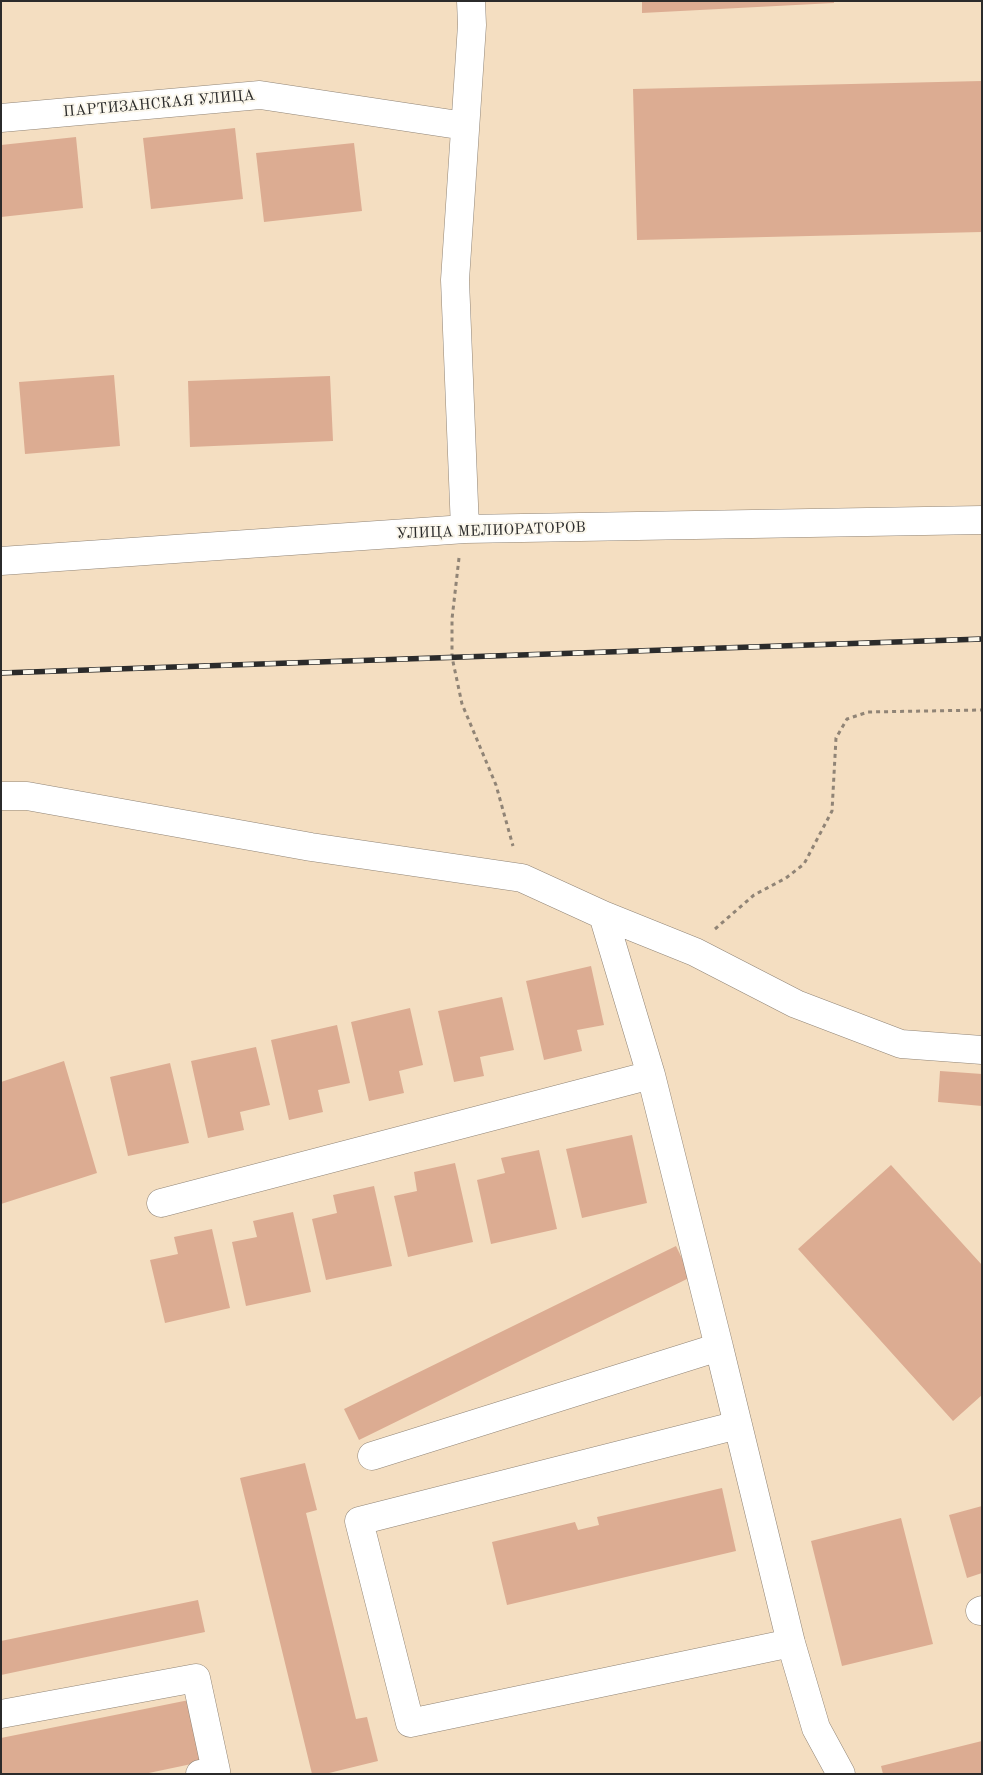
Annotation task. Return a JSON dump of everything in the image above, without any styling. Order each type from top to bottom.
[{"type":"street","points":[[465,529],[455,280],[471,1]]},
{"type":"street","name":"ПАРТИЗАНСКАЯ УЛИЦА","points":[[1,118],[260,95],[465,126]]},
{"type":"street","name":"УЛИЦА МЕЛИОРАТОРОВ","points":[[1,561],[465,529],[982,520]]},
{"type":"street","points":[[1,796],[27,796],[293,844],[522,878],[603,916],[695,952],[796,1004],[901,1044],[982,1050]]},
{"type":"street","points":[[603,916],[650,1075],[791,1643],[816,1728],[841,1774]]},
{"type":"street","points":[[161,1204],[650,1075]]},
{"type":"street","points":[[372,1456],[719,1347]]},
{"type":"street","points":[[738,1425],[359,1521],[410,1723],[791,1643]]},
{"type":"street","points":[[1,1714],[196,1678],[216,1770],[200,1774]]},
{"type":"path","points":[[465,529],[456,573],[452,657],[462,704],[496,785],[522,878]]},
{"type":"path","points":[[695,952],[719,924],[754,895],[786,878],[804,864],[832,811],[836,738],[847,719],[868,712],[982,710]]},
{"type":"building","points":[[642,1],[834,1],[834,3],[642,13]]},
{"type":"building","points":[[982,81],[982,232],[637,240],[633,89]]},
{"type":"building","points":[[235,128],[243,199],[151,209],[143,138]]},
{"type":"building","points":[[76,137],[83,208],[1,217],[1,145]]},
{"type":"building","points":[[354,143],[362,211],[264,222],[256,153]]},
{"type":"building","points":[[114,375],[120,446],[25,454],[19,382]]},
{"type":"building","points":[[330,376],[333,441],[190,447],[188,381]]},
{"type":"building","points":[[591,966],[604,1025],[577,1030],[582,1051],[544,1060],[526,981]]},
{"type":"building","points":[[502,997],[514,1050],[480,1057],[484,1076],[454,1082],[438,1011]]},
{"type":"building","points":[[410,1008],[423,1065],[399,1071],[404,1093],[369,1101],[351,1022]]},
{"type":"building","points":[[337,1025],[350,1083],[318,1090],[323,1112],[289,1120],[271,1040]]},
{"type":"building","points":[[256,1047],[270,1105],[240,1112],[244,1130],[208,1138],[191,1061]]},
{"type":"building","points":[[64,1061],[97,1173],[1,1204],[1,1082]]},
{"type":"building","points":[[170,1063],[189,1143],[128,1156],[110,1077]]},
{"type":"building","points":[[940,1071],[982,1074],[982,1106],[938,1102]]},
{"type":"building","points":[[632,1135],[647,1203],[582,1218],[566,1149]]},
{"type":"building","points":[[539,1150],[557,1229],[491,1244],[477,1180],[505,1173],[501,1158]]},
{"type":"building","points":[[455,1163],[473,1242],[408,1257],[394,1196],[417,1191],[414,1172]]},
{"type":"building","points":[[891,1165],[982,1265],[982,1395],[953,1421],[798,1249]]},
{"type":"building","points":[[374,1186],[392,1266],[326,1280],[312,1219],[337,1213],[333,1195]]},
{"type":"building","points":[[293,1212],[311,1292],[246,1306],[232,1242],[257,1237],[253,1221]]},
{"type":"building","points":[[212,1229],[230,1308],[165,1323],[150,1260],[178,1254],[174,1237]]},
{"type":"building","points":[[676,1246],[691,1277],[359,1440],[344,1409]]},
{"type":"building","points":[[305,1463],[317,1510],[306,1513],[356,1719],[367,1717],[378,1761],[325,1774],[312,1774],[240,1478]]},
{"type":"building","points":[[722,1488],[736,1551],[507,1605],[492,1542],[575,1522],[578,1530],[599,1525],[597,1517]]},
{"type":"building","points":[[982,1506],[982,1573],[967,1578],[949,1515]]},
{"type":"building","points":[[901,1518],[933,1644],[842,1666],[811,1541]]},
{"type":"building","points":[[198,1600],[205,1632],[1,1675],[1,1641]]},
{"type":"building","points":[[189,1700],[201,1762],[144,1774],[1,1774],[1,1738]]},
{"type":"building","points":[[982,1741],[982,1774],[883,1774],[881,1766]]},
{"type":"railway","points":[[1,673],[982,639]]}]
